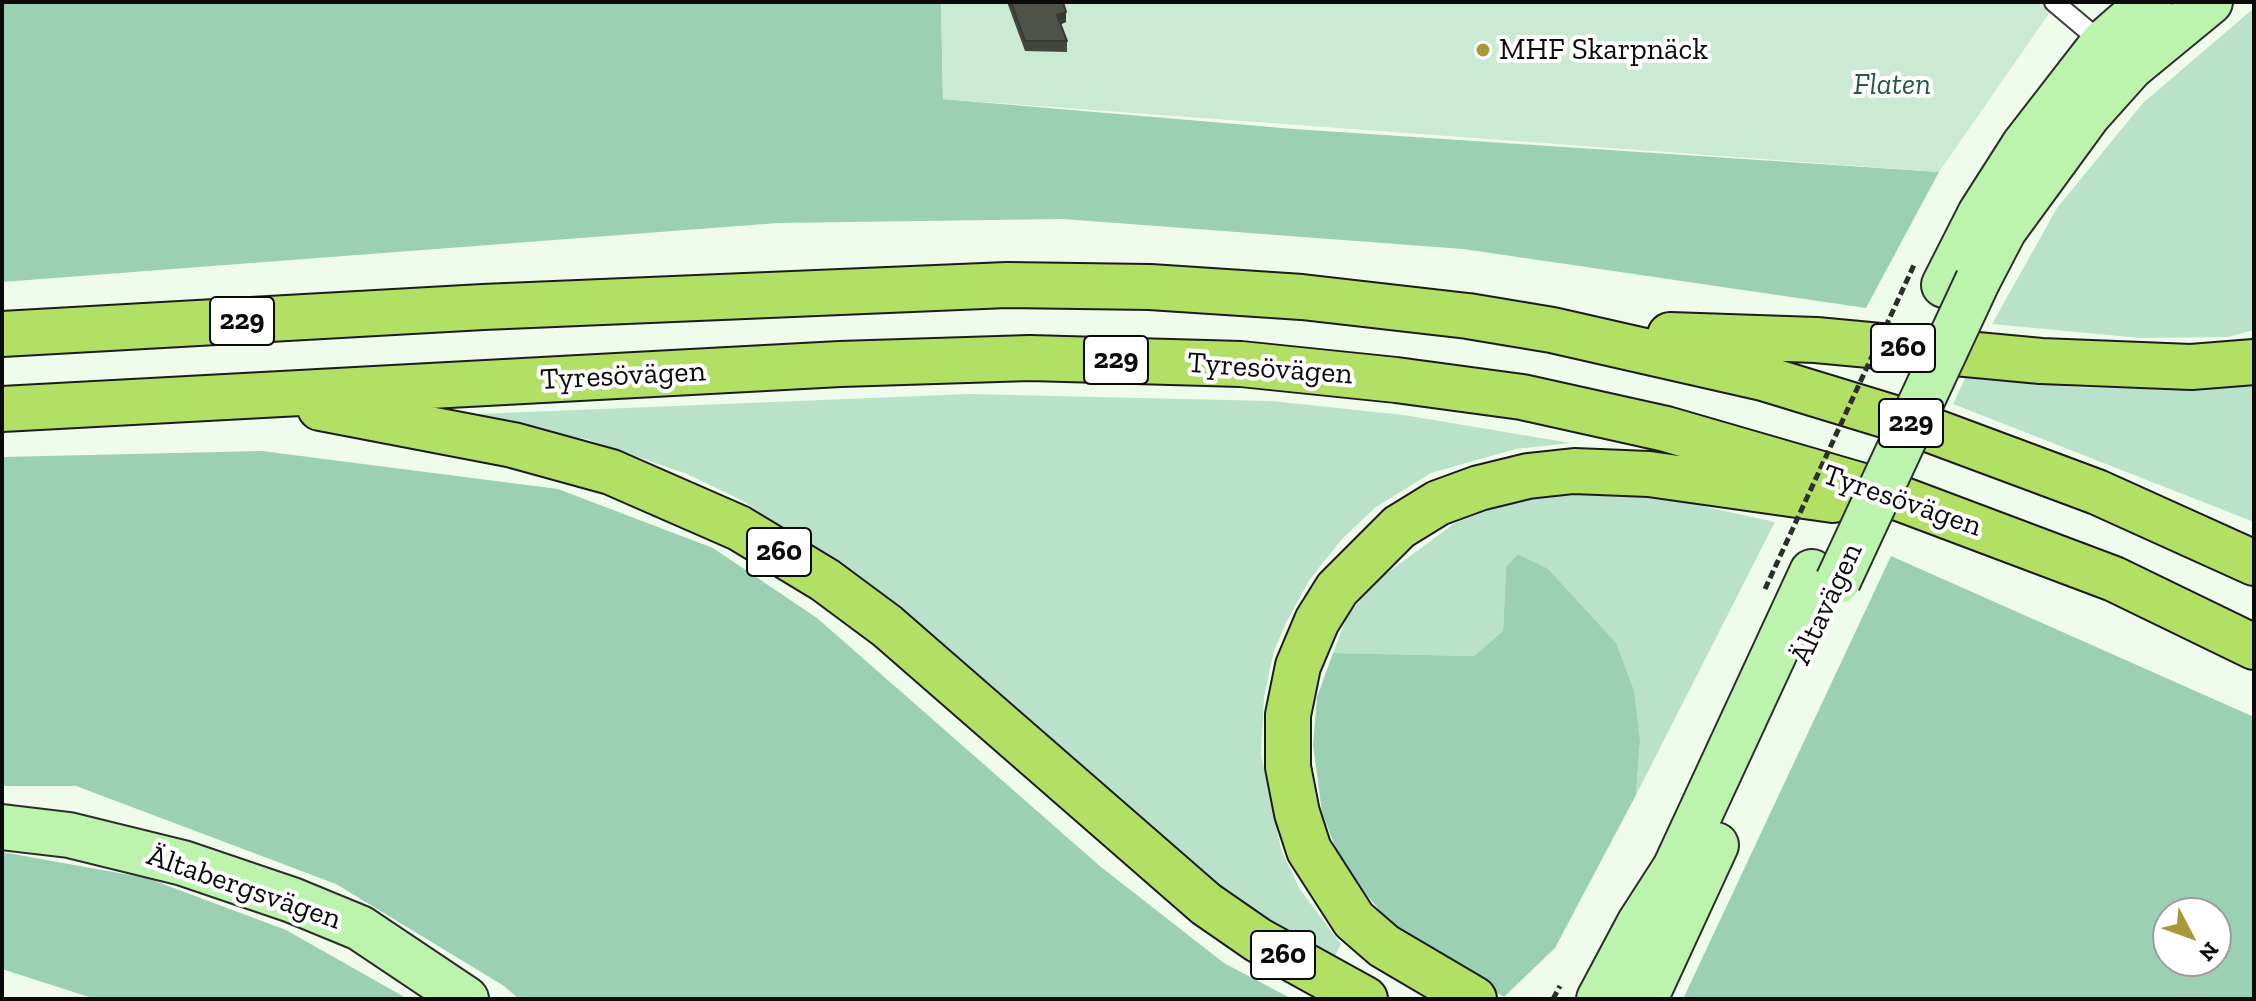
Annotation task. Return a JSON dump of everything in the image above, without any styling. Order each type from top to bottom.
[{"type":"highway","name":"229","points":[[2,334],[499,306],[1007,285],[1150,287],[1302,297],[1468,316],[1552,330],[1763,378],[1917,425],[2097,492],[2254,563]]},
{"type":"highway","name":"260","points":[[1552,330],[1816,340],[2071,362],[2191,367],[2254,362]]},
{"type":"highway","name":"Tyresövägen","points":[[2,409],[1014,358],[1241,364],[1522,397],[1666,429],[1786,462],[1963,520],[2114,579],[2254,647]]},
{"type":"highway","name":"260","points":[[251,395],[513,445],[611,472],[739,528],[825,580],[887,626],[1206,904],[1258,940],[1365,999]]},
{"type":"highway","points":[[1474,999],[1384,946],[1354,920],[1316,862],[1297,813],[1288,767],[1288,715],[1298,666],[1330,600],[1365,557],[1399,527],[1438,503],[1479,488],[1574,471],[1720,482],[1963,520]]},
{"type":"main road","name":"Ältavägen","points":[[1645,999],[1825,576],[1945,277],[2004,230],[2150,2]]},
{"type":"main road","name":"Ältavägen","points":[[2117,55],[2210,2]]},
{"type":"main road","name":"Ältavägen","points":[[1599,999],[1639,924],[1675,868],[1825,576]]},
{"type":"main road","name":"Ältabergsvägen","points":[[2,827],[69,835],[169,859],[292,900],[360,928],[466,999]]},
{"type":"lane","points":[[2054,2],[2117,55]]},
{"type":"path","points":[[1765,589],[1945,277]]},
{"type":"green space","points":[[2,2],[941,2],[943,99],[1294,129],[1939,172],[1866,308],[1463,249],[1063,219],[778,223],[2,282]]},
{"type":"green space","name":"MHF Skarpnäck","points":[[941,2],[2057,2],[1939,172],[943,99]]},
{"type":"green space","points":[[2254,8],[2254,330],[2228,337],[2140,338],[1992,324],[2057,208],[2143,103]]},
{"type":"green space","points":[[1966,376],[2073,387],[2182,390],[2254,384],[2254,522],[1953,404]]},
{"type":"green space","points":[[969,394],[1271,401],[1404,415],[1571,443],[1516,449],[1431,473],[1376,507],[1342,539],[1310,579],[1287,621],[1274,651],[1264,697],[1261,754],[1281,849],[1299,888],[1341,944],[1331,964],[1227,895],[842,567],[743,501],[687,474],[586,439],[453,415]]},
{"type":"green space","points":[[262,451],[558,489],[713,548],[817,618],[1101,867],[1224,963],[1292,999],[519,999],[504,986],[336,884],[76,786],[2,786],[2,457]]},
{"type":"green space","points":[[1609,493],[1693,504],[1775,522],[1636,795],[1640,742],[1547,568],[1518,554],[1506,568],[1503,631],[1474,656],[1333,653],[1348,614],[1383,576],[1455,523],[1496,507],[1540,497]]},
{"type":"green space","points":[[1518,554],[1547,568],[1616,643],[1634,691],[1640,742],[1636,795],[1555,948],[1504,997],[1438,958],[1390,923],[1366,894],[1337,852],[1322,812],[1313,745],[1317,697],[1333,653],[1474,656],[1503,631],[1506,567]]},
{"type":"green space","points":[[1891,556],[2254,717],[2254,999],[1683,999]]},
{"type":"green space","points":[[2,852],[147,878],[286,930],[408,999],[95,999],[2,969]]},
{"type":"building","points":[[1011,2],[1063,2],[1066,12],[1057,15],[1067,41],[1025,41]]},
{"type":"place","name":"MHF Skarpnäck","points":[[1483,50]]},
{"type":"park label","name":"Flaten","points":[[1892,85]]}]
